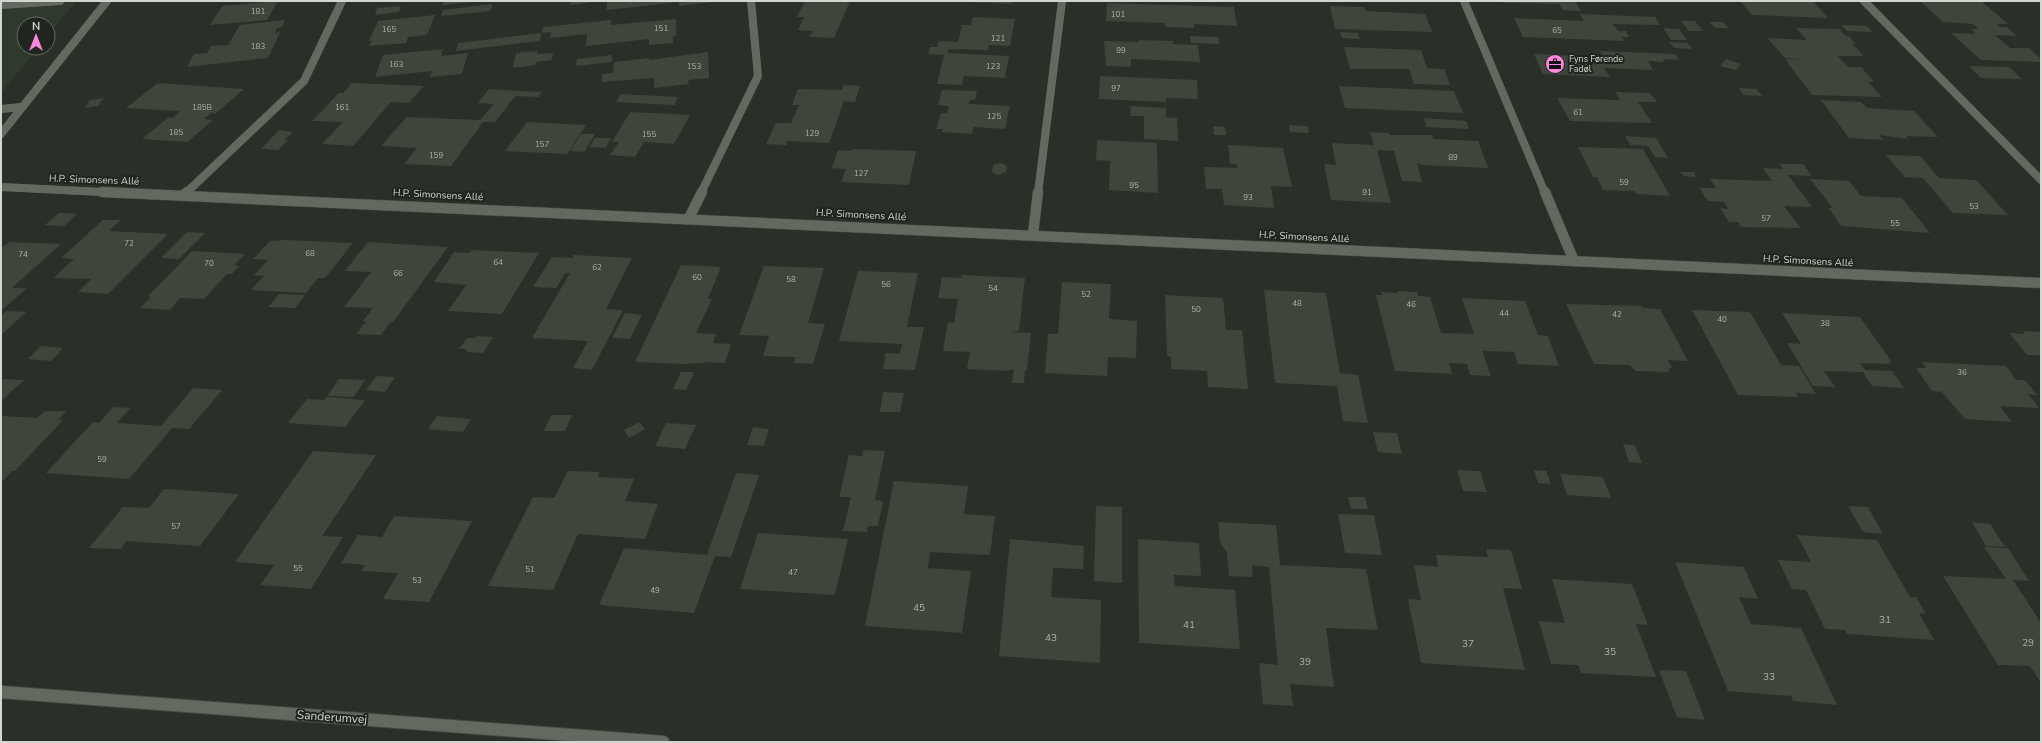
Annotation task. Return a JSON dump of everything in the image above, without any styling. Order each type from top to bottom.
[{"type":"street","points":[[1,5],[60,1]]},
{"type":"street","points":[[1,134],[108,1]]},
{"type":"street","points":[[185,194],[304,81],[342,1]]},
{"type":"street","points":[[689,218],[758,76],[751,1]]},
{"type":"street","points":[[1033,234],[1062,1]]},
{"type":"street","points":[[1464,1],[1574,261]]},
{"type":"street","points":[[1864,1],[2041,180]]},
{"type":"street","points":[[1,108],[22,107]]},
{"type":"street","name":"H.P. Simonsens Allé","points":[[1,187],[185,194],[2041,283]]},
{"type":"street","name":"Sanderumvej","points":[[1,692],[663,742]]},
{"type":"shaded area","points":[[1,1],[76,1],[56,26],[56,16],[16,16],[16,56],[31,56],[1,93]]},
{"type":"building","points":[[278,1],[267,20],[210,25],[222,6]]},
{"type":"building","points":[[444,1],[472,1],[472,2],[443,5]]},
{"type":"building","points":[[570,1],[594,1],[594,2],[570,5]]},
{"type":"building","points":[[607,1],[713,2],[679,6],[679,2],[607,10]]},
{"type":"building","points":[[805,1],[850,1],[834,38],[809,37],[813,31],[798,30],[804,17],[797,17]]},
{"type":"building","points":[[949,1],[1013,1],[1012,4]]},
{"type":"building","points":[[1502,1],[1575,1],[1581,11],[1563,10],[1559,4],[1504,3]]},
{"type":"building","points":[[1740,1],[1813,1],[1828,18],[1752,15]]},
{"type":"building","points":[[1920,1],[1981,1],[2008,24],[1997,24],[2000,27],[2007,27],[2017,36],[1995,35],[2010,48],[2029,48],[2041,59],[2041,62],[1981,60],[1951,33],[1976,34],[1971,29],[1978,29],[1973,24],[1943,22]]},
{"type":"building","points":[[1107,3],[1234,7],[1237,26],[1194,24],[1194,28],[1166,27],[1165,23],[1106,21]]},
{"type":"building","points":[[492,4],[491,11],[441,16],[443,10]]},
{"type":"building","points":[[401,6],[399,12],[375,15],[377,8]]},
{"type":"building","points":[[1330,6],[1364,7],[1365,11],[1425,14],[1432,32],[1335,29]]},
{"type":"building","points":[[1580,14],[1655,17],[1660,25],[1613,24],[1618,31],[1626,31],[1629,37],[1622,37],[1625,41],[1523,37],[1514,18],[1584,21]]},
{"type":"building","points":[[435,15],[427,35],[408,37],[406,43],[369,46],[372,41],[369,41],[378,21]]},
{"type":"building","points":[[973,17],[1015,19],[1010,46],[989,45],[988,50],[949,49],[947,53],[1009,56],[1005,78],[964,76],[962,85],[937,84],[944,55],[928,54],[930,47],[937,47],[939,41],[958,42],[962,25],[971,25]]},
{"type":"building","points":[[676,19],[676,36],[673,36],[673,43],[649,45],[649,39],[586,46],[587,34],[550,38],[551,32],[542,33],[543,27],[611,20],[611,25]]},
{"type":"building","points":[[285,20],[282,27],[277,28],[275,33],[280,32],[268,58],[187,67],[194,54],[207,53],[211,46],[228,45],[240,25]]},
{"type":"building","points":[[1681,21],[1695,21],[1703,31],[1689,31]]},
{"type":"building","points":[[1709,22],[1723,22],[1729,28],[1715,28]]},
{"type":"building","points":[[1841,25],[1866,26],[1873,32],[1847,31]]},
{"type":"building","points":[[1663,28],[1679,29],[1687,40],[1671,40]]},
{"type":"building","points":[[1796,28],[1839,29],[1846,36],[1849,36],[1856,44],[1852,43],[1864,56],[1838,56],[1848,67],[1861,67],[1874,82],[1868,82],[1882,97],[1812,95],[1785,59],[1807,60],[1785,58],[1767,38],[1807,40]]},
{"type":"building","points":[[1340,32],[1358,33],[1360,39],[1342,38]]},
{"type":"building","points":[[541,33],[540,41],[456,51],[458,43]]},
{"type":"building","points":[[1190,36],[1218,37],[1219,44],[1191,43]]},
{"type":"building","points":[[1139,40],[1173,41],[1173,44],[1198,45],[1200,62],[1131,59],[1131,67],[1106,66],[1104,41],[1139,42]]},
{"type":"building","points":[[1669,42],[1688,43],[1692,49],[1674,48]]},
{"type":"building","points":[[1344,47],[1421,50],[1427,68],[1444,69],[1450,85],[1414,84],[1409,69],[1350,69]]},
{"type":"building","points":[[443,49],[441,56],[468,53],[462,74],[430,77],[432,71],[375,77],[383,55]]},
{"type":"building","points":[[538,51],[537,54],[553,53],[552,60],[536,62],[535,65],[513,68],[516,53]]},
{"type":"building","points":[[1600,51],[1675,54],[1679,60],[1663,59],[1664,62],[1648,61],[1653,70],[1604,68],[1610,77],[1543,74],[1534,54],[1597,57],[1599,59],[1605,59]]},
{"type":"building","points":[[708,52],[709,78],[688,80],[689,84],[654,88],[654,78],[602,82],[602,74],[613,73],[614,62],[649,58],[649,60]]},
{"type":"building","points":[[612,55],[612,62],[576,66],[577,59]]},
{"type":"building","points":[[1726,59],[1741,64],[1736,70],[1720,66]]},
{"type":"building","points":[[1969,66],[2009,67],[2022,79],[1981,78]]},
{"type":"building","points":[[1100,76],[1197,80],[1198,99],[1166,98],[1166,102],[1099,99]]},
{"type":"building","points":[[158,83],[244,89],[215,114],[211,113],[204,119],[213,120],[187,142],[142,139],[169,117],[173,118],[180,111],[126,108]]},
{"type":"building","points":[[352,83],[424,86],[409,103],[391,102],[353,146],[322,144],[343,122],[312,121],[339,93],[343,93]]},
{"type":"building","points":[[844,85],[860,86],[855,102],[844,101],[829,143],[787,141],[786,145],[766,144],[776,123],[791,123],[799,105],[792,105],[798,89],[842,90]]},
{"type":"building","points":[[1339,86],[1454,91],[1463,113],[1345,108]]},
{"type":"building","points":[[1739,88],[1757,89],[1762,96],[1743,95]]},
{"type":"building","points":[[489,89],[519,91],[495,122],[483,122],[451,166],[404,164],[417,148],[381,146],[407,117],[480,120],[494,104],[478,103]]},
{"type":"building","points":[[942,90],[977,91],[975,100],[970,100],[969,104],[1010,106],[1005,129],[974,127],[972,134],[942,132],[943,129],[936,129],[941,113],[947,113],[949,106],[938,105]]},
{"type":"building","points":[[519,91],[542,92],[538,97],[515,96]]},
{"type":"building","points":[[1615,92],[1650,93],[1657,102],[1638,102],[1652,123],[1570,121],[1557,98],[1620,100]]},
{"type":"building","points":[[621,94],[678,97],[674,105],[616,102]]},
{"type":"building","points":[[104,98],[98,106],[85,108],[90,100]]},
{"type":"building","points":[[1821,100],[1861,102],[1867,108],[1914,111],[1938,137],[1906,136],[1909,139],[1879,135],[1883,140],[1849,138]]},
{"type":"building","points":[[1131,106],[1166,108],[1166,117],[1177,118],[1178,141],[1144,139],[1144,116],[1130,116]]},
{"type":"building","points":[[630,112],[690,115],[674,144],[644,142],[635,157],[610,155],[619,142],[612,142]]},
{"type":"building","points":[[1424,118],[1466,121],[1469,129],[1426,127]]},
{"type":"building","points":[[527,122],[586,125],[567,154],[505,151]]},
{"type":"building","points":[[1289,125],[1308,126],[1309,133],[1290,132]]},
{"type":"building","points":[[1213,126],[1225,127],[1226,135],[1214,135]]},
{"type":"building","points":[[279,130],[293,132],[284,140],[288,140],[278,150],[261,149]]},
{"type":"building","points":[[1370,132],[1389,133],[1389,135],[1432,135],[1433,139],[1478,141],[1488,168],[1422,165],[1417,163],[1422,182],[1402,181],[1394,151],[1377,150],[1391,203],[1331,200],[1324,164],[1336,165],[1332,143],[1374,145]]},
{"type":"building","points":[[581,134],[595,134],[584,152],[570,151]]},
{"type":"building","points":[[1625,136],[1656,138],[1668,158],[1655,157],[1648,146],[1630,145]]},
{"type":"building","points":[[595,138],[611,138],[606,148],[589,147]]},
{"type":"building","points":[[1097,140],[1157,143],[1158,193],[1109,190],[1110,161],[1096,160]]},
{"type":"building","points":[[1228,145],[1283,148],[1292,187],[1271,186],[1274,208],[1224,205],[1222,189],[1206,189],[1204,167],[1237,168],[1237,164],[1230,164]]},
{"type":"building","points":[[1578,147],[1643,149],[1670,196],[1636,194],[1634,191],[1603,190],[1597,177],[1593,177]]},
{"type":"building","points":[[852,149],[916,151],[909,185],[841,182],[846,169],[832,168],[838,150],[852,151]]},
{"type":"building","points":[[1886,155],[1920,156],[1939,178],[1976,180],[2008,215],[1953,213],[1923,178],[1905,177]]},
{"type":"building","points":[[1001,163],[1007,166],[1006,172],[998,175],[992,172],[993,165]]},
{"type":"building","points":[[1779,164],[1803,164],[1812,176],[1788,175],[1812,207],[1784,206],[1801,228],[1741,227],[1738,222],[1729,222],[1720,208],[1728,209],[1724,202],[1708,201],[1699,188],[1716,188],[1710,179],[1772,181],[1763,168],[1783,169]]},
{"type":"building","points":[[1681,172],[1694,172],[1696,177],[1684,176]]},
{"type":"building","points":[[1810,179],[1849,181],[1861,196],[1902,198],[1930,233],[1841,226],[1829,208],[1833,208]]},
{"type":"building","points":[[59,213],[77,214],[64,226],[45,225]]},
{"type":"building","points":[[103,220],[121,220],[109,231],[168,234],[108,294],[78,292],[91,279],[54,278],[74,259],[61,258]]},
{"type":"building","points":[[187,232],[205,233],[179,259],[161,258]]},
{"type":"building","points":[[286,240],[353,243],[325,278],[318,278],[306,293],[251,290],[264,276],[254,275],[268,260],[253,259],[270,241]]},
{"type":"building","points":[[9,242],[61,244],[12,288],[27,288],[1,311],[1,248]]},
{"type":"building","points":[[368,242],[448,247],[393,322],[390,322],[381,335],[356,334],[366,322],[363,321],[373,308],[344,307],[371,272],[345,271]]},
{"type":"building","points":[[471,250],[539,253],[502,314],[448,311],[466,285],[434,282],[454,252],[469,253]]},
{"type":"building","points":[[192,251],[245,254],[234,265],[239,266],[232,274],[227,274],[204,299],[180,298],[170,310],[140,308],[151,297],[148,296]]},
{"type":"building","points":[[574,255],[632,258],[606,309],[623,310],[592,370],[573,368],[588,341],[532,338],[570,273],[565,273],[556,288],[533,287],[552,257],[572,258]]},
{"type":"building","points":[[681,265],[721,267],[708,299],[712,299],[696,333],[716,334],[713,343],[731,344],[725,363],[704,362],[684,364],[635,362]]},
{"type":"building","points":[[764,266],[824,268],[808,323],[825,324],[813,364],[794,363],[796,357],[763,356],[769,336],[739,335]]},
{"type":"building","points":[[858,271],[918,273],[907,327],[924,327],[915,370],[883,369],[886,353],[900,354],[902,344],[839,341]]},
{"type":"building","points":[[962,275],[1025,278],[1019,331],[1013,331],[1031,333],[1024,383],[1012,383],[1014,369],[1007,371],[967,369],[970,352],[943,351],[948,322],[954,323],[958,299],[938,298],[942,277],[962,278]]},
{"type":"building","points":[[1062,282],[1111,284],[1109,319],[1137,321],[1136,358],[1108,357],[1107,376],[1045,373],[1048,334],[1058,334]]},
{"type":"building","points":[[1264,290],[1326,293],[1340,373],[1358,375],[1368,423],[1343,421],[1337,386],[1275,383]]},
{"type":"building","points":[[1398,291],[1417,292],[1418,296],[1430,297],[1441,333],[1474,334],[1462,298],[1525,301],[1538,335],[1548,336],[1559,366],[1518,364],[1514,352],[1482,351],[1491,376],[1470,375],[1467,364],[1449,363],[1452,374],[1395,371],[1376,295],[1382,295],[1382,292],[1398,293]]},
{"type":"building","points":[[279,294],[305,295],[295,308],[268,307]]},
{"type":"building","points":[[1165,295],[1223,298],[1226,330],[1242,330],[1248,389],[1208,387],[1207,371],[1171,369],[1171,357],[1167,356]]},
{"type":"building","points":[[1566,304],[1642,306],[1643,308],[1660,309],[1688,361],[1668,360],[1672,368],[1668,368],[1670,372],[1636,371],[1630,365],[1594,364]]},
{"type":"building","points":[[1692,310],[1750,312],[1781,365],[1799,366],[1816,394],[1796,393],[1798,397],[1738,395]]},
{"type":"building","points":[[6,311],[26,312],[1,335],[1,316]]},
{"type":"building","points":[[625,313],[642,315],[630,339],[612,338]]},
{"type":"building","points":[[1782,313],[1860,317],[1891,361],[1889,361],[1891,364],[1860,363],[1865,370],[1892,371],[1904,388],[1872,386],[1863,372],[1824,371],[1835,387],[1813,386],[1787,343],[1801,344]]},
{"type":"building","points":[[2023,331],[2041,332],[2041,355],[2027,355],[2009,333],[2025,334]]},
{"type":"building","points":[[477,336],[493,337],[483,353],[466,352],[467,349],[459,349],[467,338],[475,338]]},
{"type":"building","points":[[41,346],[63,348],[51,361],[28,359]]},
{"type":"building","points":[[1922,362],[2006,366],[2016,380],[2025,380],[2037,395],[2028,394],[2039,408],[2000,406],[2012,422],[1965,419],[1942,392],[1932,391],[1916,368],[1926,368]]},
{"type":"building","points":[[681,372],[694,372],[686,390],[673,389]]},
{"type":"building","points":[[376,376],[395,377],[385,392],[366,390]]},
{"type":"building","points":[[4,379],[24,380],[1,401],[1,382]]},
{"type":"building","points":[[339,379],[365,380],[354,397],[327,396]]},
{"type":"building","points":[[193,388],[222,390],[189,429],[172,428],[129,479],[46,473],[93,422],[99,423],[113,407],[130,408],[117,423],[161,426]]},
{"type":"building","points":[[883,392],[904,393],[900,412],[880,412]]},
{"type":"building","points":[[327,397],[365,400],[345,427],[288,423],[307,399],[325,400]]},
{"type":"building","points":[[45,411],[66,411],[58,420],[63,420],[15,471],[12,471],[1,483],[1,416],[37,418]]},
{"type":"building","points":[[551,415],[572,415],[565,431],[544,431]]},
{"type":"building","points":[[437,416],[471,419],[463,432],[428,429]]},
{"type":"building","points":[[639,422],[645,429],[629,438],[624,430]]},
{"type":"building","points":[[666,423],[696,425],[685,449],[655,446]]},
{"type":"building","points":[[753,427],[769,429],[764,446],[747,445]]},
{"type":"building","points":[[1373,432],[1397,433],[1402,454],[1378,452]]},
{"type":"building","points":[[1623,444],[1635,445],[1642,463],[1629,462]]},
{"type":"building","points":[[863,450],[885,451],[875,500],[883,501],[878,526],[868,526],[867,532],[843,531],[851,497],[839,497],[849,455],[862,456]]},
{"type":"building","points":[[313,451],[376,455],[322,536],[343,537],[311,589],[260,585],[274,565],[235,562]]},
{"type":"building","points":[[1457,470],[1480,471],[1487,492],[1463,491]]},
{"type":"building","points":[[1534,470],[1546,471],[1551,484],[1538,483]]},
{"type":"building","points":[[568,471],[600,472],[597,477],[634,479],[625,501],[658,504],[645,539],[578,534],[553,590],[488,586],[533,497],[554,498]]},
{"type":"building","points":[[736,473],[759,475],[731,557],[715,556],[694,613],[599,605],[624,548],[707,555]]},
{"type":"building","points":[[1560,474],[1603,477],[1611,498],[1567,495]]},
{"type":"building","points":[[894,481],[968,486],[964,514],[995,516],[990,555],[930,552],[928,568],[971,571],[962,633],[865,626]]},
{"type":"building","points":[[164,489],[239,494],[200,546],[126,541],[121,549],[89,548],[123,507],[149,508]]},
{"type":"building","points":[[1348,497],[1365,497],[1368,509],[1351,509]]},
{"type":"building","points":[[1096,506],[1122,507],[1122,583],[1094,581]]},
{"type":"building","points":[[1848,506],[1868,507],[1883,534],[1863,532]]},
{"type":"building","points":[[1338,514],[1374,515],[1382,555],[1345,553]]},
{"type":"building","points":[[394,516],[472,521],[429,602],[383,599],[398,573],[361,571],[365,565],[341,563],[358,535],[382,537]]},
{"type":"building","points":[[1218,522],[1276,525],[1280,565],[1366,569],[1378,630],[1326,628],[1334,687],[1290,684],[1293,706],[1263,704],[1259,663],[1278,665],[1269,567],[1252,565],[1253,577],[1229,576],[1227,553],[1220,542]]},
{"type":"building","points":[[1972,522],[1990,524],[2005,547],[1986,546]]},
{"type":"building","points":[[758,533],[848,539],[835,595],[740,589]]},
{"type":"building","points":[[1797,535],[1877,540],[1910,597],[1916,597],[1926,614],[1919,613],[1934,640],[1847,634],[1845,630],[1825,629],[1806,590],[1792,589],[1778,560],[1811,562]]},
{"type":"building","points":[[1010,539],[1084,546],[1083,569],[1053,568],[1051,597],[1101,600],[1100,663],[999,656]]},
{"type":"building","points":[[1138,539],[1199,543],[1201,576],[1174,575],[1175,586],[1235,590],[1240,649],[1139,643]]},
{"type":"building","points":[[1984,547],[2008,548],[2029,581],[2013,580],[2041,623],[2041,683],[2030,666],[1998,665],[1943,576],[2006,579]]},
{"type":"building","points":[[1486,549],[1511,550],[1522,589],[1503,588],[1525,670],[1421,663],[1408,599],[1421,600],[1414,565],[1438,567],[1436,555],[1488,557]]},
{"type":"building","points":[[1675,562],[1744,567],[1758,599],[1739,597],[1751,624],[1801,628],[1837,705],[1793,701],[1791,696],[1728,691]]},
{"type":"building","points":[[1552,579],[1632,584],[1648,625],[1636,624],[1656,677],[1581,673],[1578,665],[1551,664],[1539,621],[1565,623]]},
{"type":"building","points":[[1659,670],[1686,671],[1705,720],[1677,717]]},
{"type":"place","name":"Fyns Førende Fadøl","points":[[1555,64]]}]
